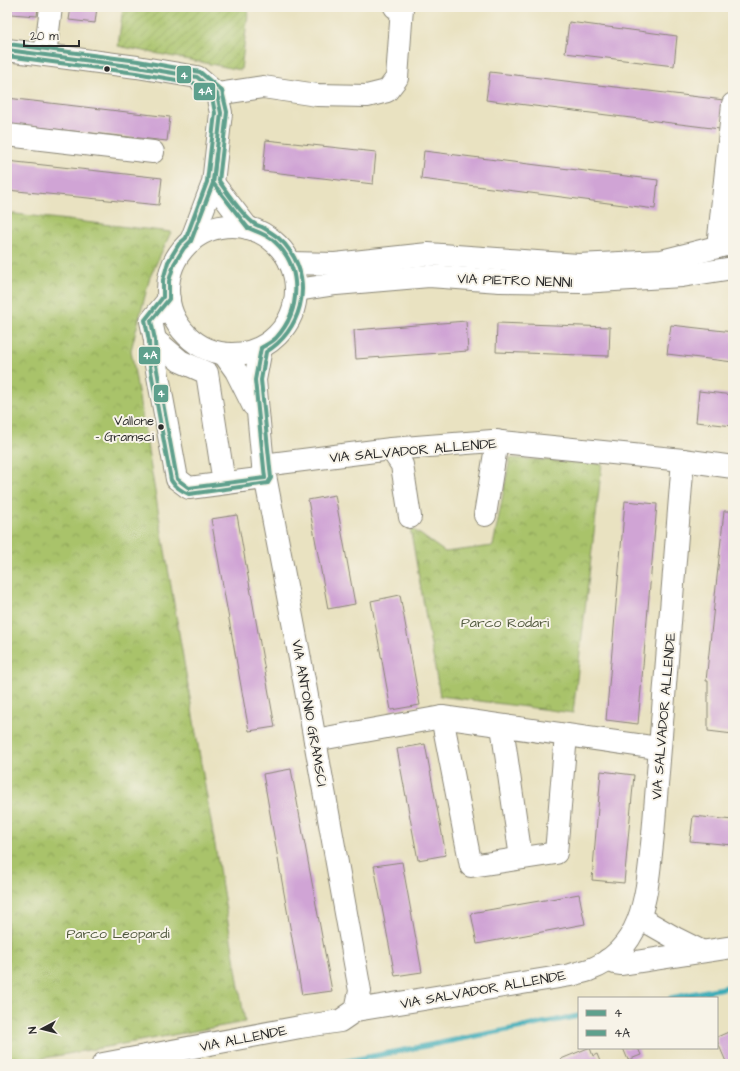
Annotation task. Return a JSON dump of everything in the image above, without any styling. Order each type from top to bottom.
[{"type":"street","points":[[46,47],[50,7]]},
{"type":"street","points":[[217,94],[263,87],[317,95],[367,96],[387,91],[396,78],[402,8],[395,7]]},
{"type":"street","points":[[7,50],[46,47],[197,77],[217,94],[221,113],[213,183],[191,241]]},
{"type":"street","name":"VIA PIETRO NENNI","points":[[290,263],[334,264],[428,254],[578,265],[662,261],[726,245],[733,104]]},
{"type":"street","points":[[7,135],[153,152]]},
{"type":"street","points":[[213,183],[248,228]]},
{"type":"street","points":[[237,226],[248,228],[259,232],[277,245],[290,263],[295,276],[297,290],[294,308],[287,325],[276,338],[261,348],[243,354],[224,354],[204,348],[187,336],[178,326],[172,313],[169,299],[169,281],[174,264],[184,248],[191,241],[204,233],[219,228],[237,226]]},
{"type":"street","name":"VIA PIETRO NENNI","points":[[297,290],[336,284],[429,276],[500,281],[581,282],[682,276],[733,268]]},
{"type":"street","name":"VIA SALVADOR ALLENDE","points":[[169,299],[151,321],[155,340],[156,366],[177,479],[189,488],[224,484],[264,471],[391,449],[497,441],[683,460],[733,467]]},
{"type":"street","points":[[155,340],[180,361],[207,373],[224,484]]},
{"type":"street","name":"VIA ANTONIO GRAMSCI","points":[[261,348],[255,380],[264,471],[315,740],[360,991],[356,1010]]},
{"type":"street","name":"VIA ANTONIO GRAMSCI","points":[[224,354],[236,371],[259,416]]},
{"type":"street","points":[[485,515],[497,441]]},
{"type":"street","points":[[391,449],[402,465],[410,516]]},
{"type":"street","name":"VIA SALVADOR ALLENDE","points":[[356,1010],[571,975],[590,970],[608,960],[626,945],[640,918],[646,896],[653,835],[683,460]]},
{"type":"street","points":[[315,740],[442,717],[651,747]]},
{"type":"street","points":[[442,717],[471,866],[556,853],[566,735]]},
{"type":"street","points":[[502,726],[522,858]]},
{"type":"street","points":[[640,918],[701,951]]},
{"type":"street","points":[[608,960],[622,964],[733,947]]},
{"type":"street","name":"VIA ALLENDE","points":[[103,1064],[300,1027],[340,1021],[356,1010]]},
{"type":"green space","points":[[123,7],[249,7],[241,70],[118,46]]},
{"type":"green space","name":"Parco Leopardi","points":[[7,213],[171,232],[150,277],[131,350],[245,1022],[11,1064],[7,1064]]},
{"type":"green space","name":"Parco Rodari","points":[[510,458],[602,464],[573,713],[440,696],[410,527],[445,552],[493,546]]},
{"type":"building","points":[[12,7],[38,7],[37,16],[11,14]]},
{"type":"building","points":[[71,7],[97,7],[95,23],[69,20]]},
{"type":"building","points":[[569,22],[677,36],[674,66],[565,53]]},
{"type":"building","points":[[490,72],[724,100],[720,129],[486,100]]},
{"type":"building","points":[[7,98],[170,117],[167,141],[7,124]]},
{"type":"building","points":[[266,140],[376,152],[373,184],[263,171]]},
{"type":"building","points":[[424,151],[658,180],[655,209],[421,179]]},
{"type":"building","points":[[7,161],[162,178],[159,205],[7,190]]},
{"type":"building","points":[[466,321],[468,351],[356,359],[354,330]]},
{"type":"building","points":[[497,323],[610,327],[609,356],[496,352]]},
{"type":"building","points":[[671,325],[733,332],[733,362],[667,354]]},
{"type":"building","points":[[699,391],[733,395],[733,426],[696,422]]},
{"type":"building","points":[[335,495],[355,604],[328,609],[308,500]]},
{"type":"building","points":[[625,501],[657,504],[638,724],[606,720]]},
{"type":"building","points":[[724,511],[733,511],[733,734],[708,731],[708,681],[706,681]]},
{"type":"building","points":[[237,515],[275,727],[249,731],[211,519]]},
{"type":"building","points":[[400,595],[420,705],[391,710],[371,601]]},
{"type":"building","points":[[425,744],[446,855],[418,860],[397,749]]},
{"type":"building","points":[[291,769],[332,991],[302,995],[263,774]]},
{"type":"building","points":[[601,771],[634,775],[624,883],[592,880]]},
{"type":"building","points":[[693,816],[733,820],[733,845],[690,841]]},
{"type":"building","points":[[402,862],[422,972],[395,976],[374,866]]},
{"type":"building","points":[[579,894],[585,924],[477,944],[471,913]]},
{"type":"building","points":[[733,1030],[733,1064],[727,1064],[718,1043],[718,1037]]},
{"type":"building","points":[[586,1049],[590,1049],[593,1056],[597,1054],[601,1064],[563,1064],[561,1059]]},
{"type":"building","points":[[623,1049],[638,1049],[641,1055],[628,1060]]},
{"type":"waterway","points":[[676,997],[733,986]]},
{"type":"waterway","points":[[333,1064],[578,1016]]},
{"type":"transit line","name":"4A","points":[[7,56],[136,73],[194,83],[212,97],[215,113],[207,182],[186,238],[179,244],[168,262],[163,280],[163,297],[145,320],[149,341],[150,366],[171,480],[174,484],[189,494],[268,483],[271,478],[261,380],[266,352],[278,343],[295,320],[300,306],[302,292],[301,278],[297,264],[290,251],[281,240],[262,227],[254,224],[247,218],[234,203],[219,181],[227,112],[222,91],[200,72],[138,61],[8,44]]},
{"type":"transit line","name":"4","points":[[7,50],[137,67],[197,77],[217,94],[221,113],[213,183],[191,241],[184,248],[174,264],[169,281],[169,299],[151,321],[155,340],[156,365],[177,479],[189,488],[265,478]]},
{"type":"transit line","name":"4","points":[[216,154],[213,183],[248,228]]},
{"type":"transit line","name":"4","points":[[248,228],[275,242],[284,252],[294,277],[294,303],[290,315],[276,338],[261,348]]},
{"type":"transit line","name":"4","points":[[261,348],[255,380],[265,478]]},
{"type":"place","name":"Vallone - Gramsci","points":[[161,427]]}]
